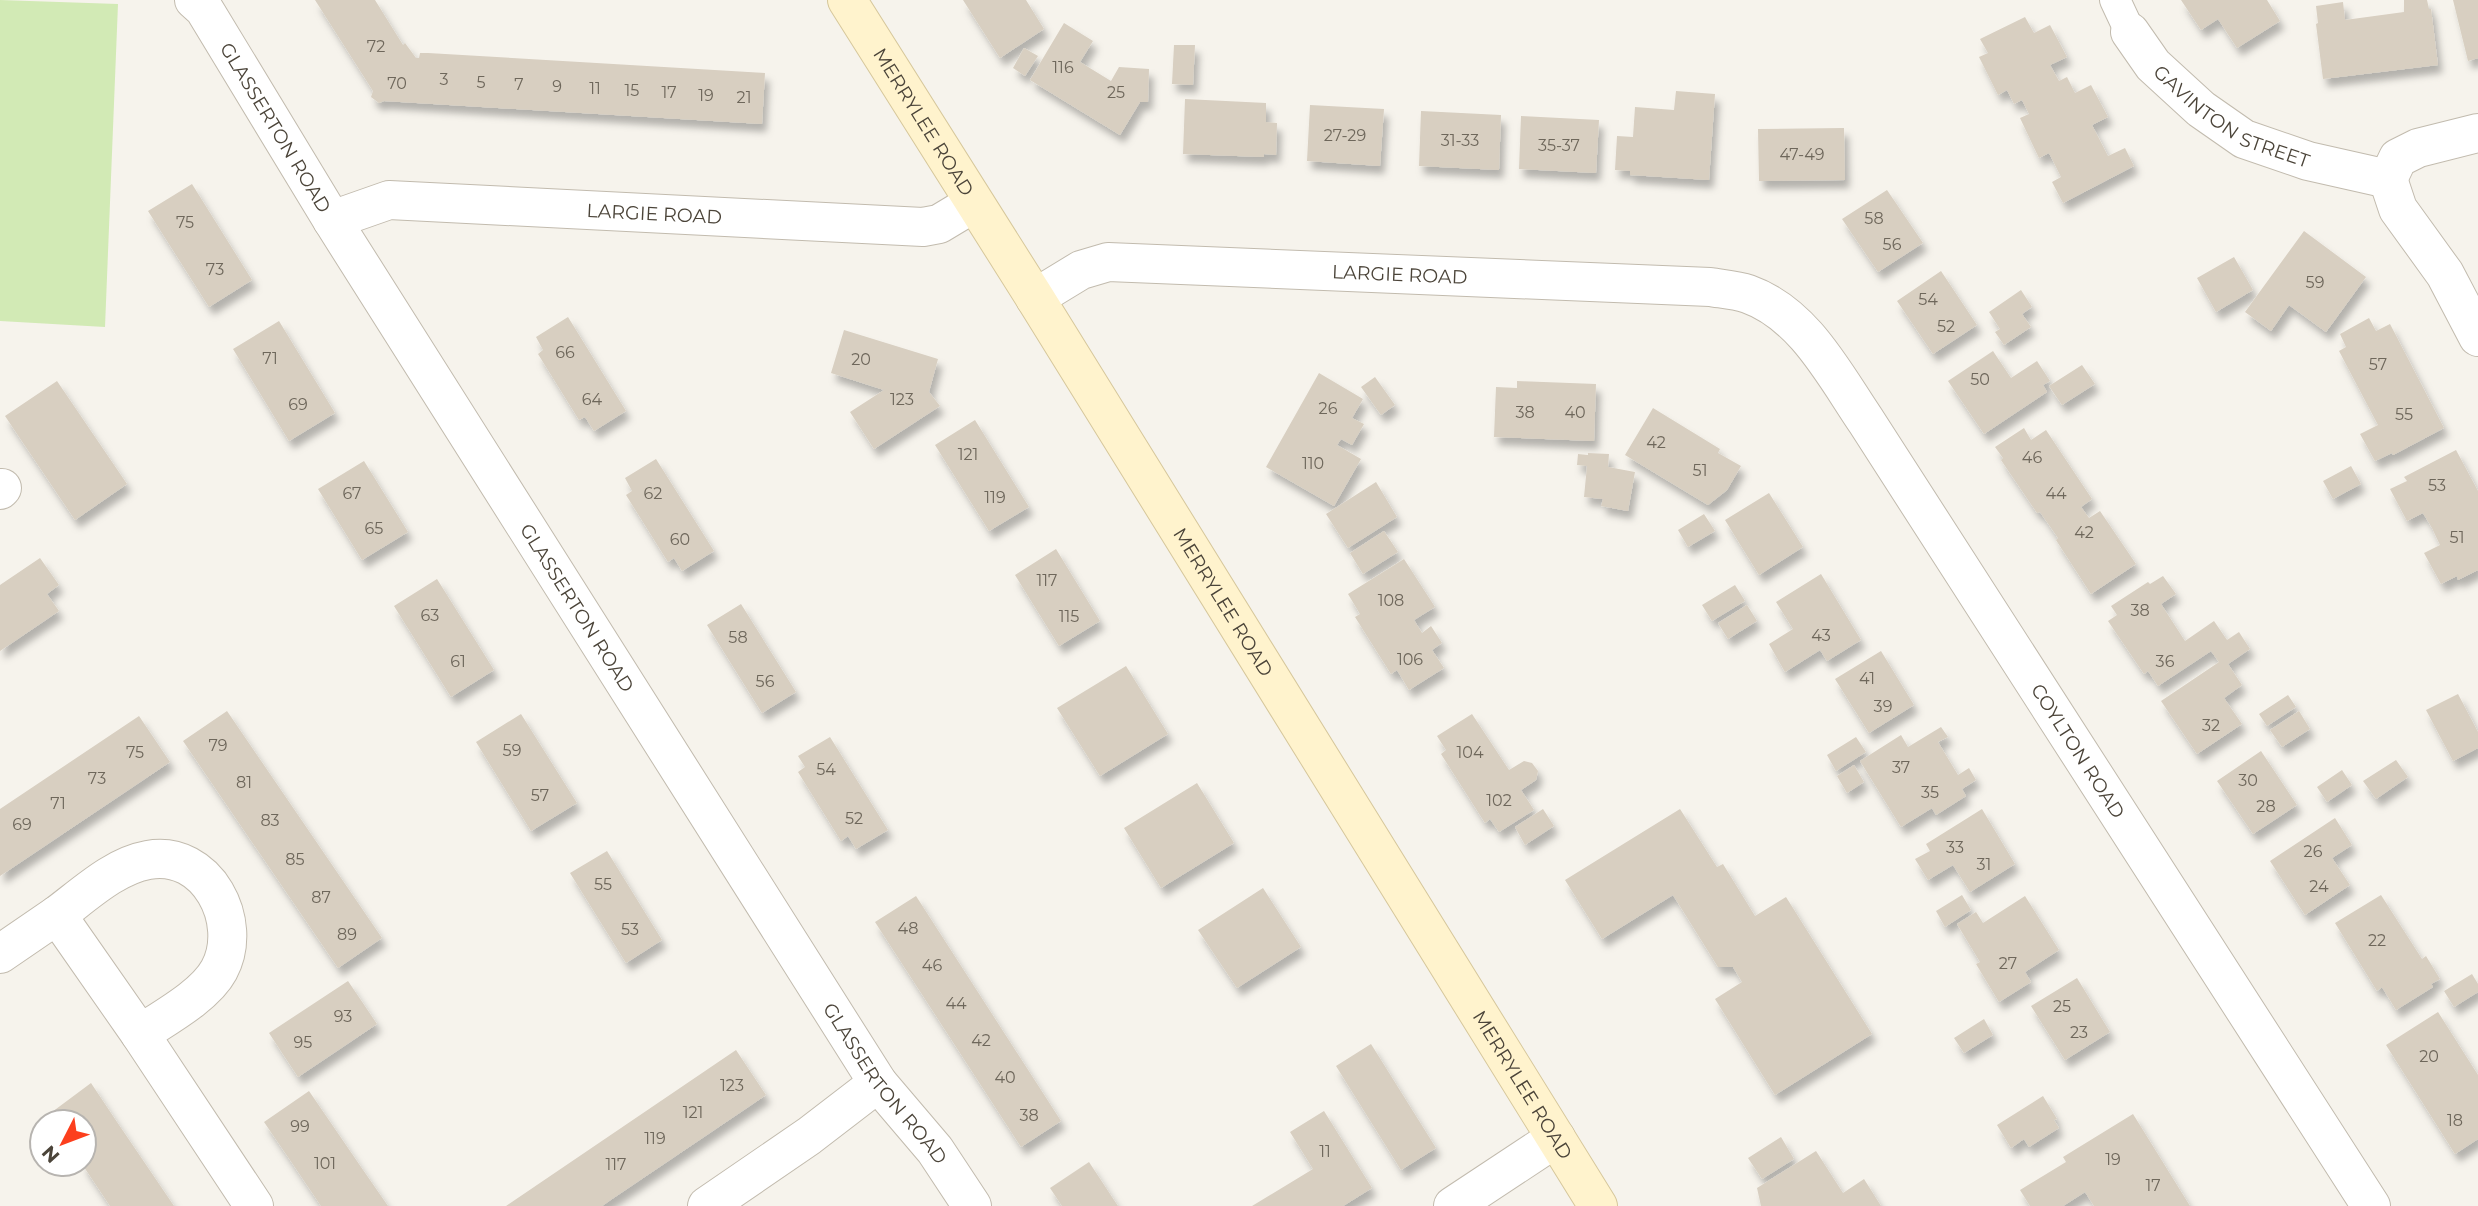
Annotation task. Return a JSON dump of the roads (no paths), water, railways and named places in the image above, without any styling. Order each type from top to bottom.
[{"type":"main road","name":"MERRYLEE ROAD","points":[[847,0],[1598,1206]]},
{"type":"street","name":"GLASSERTON ROAD","points":[[194,0],[204,9],[332,220],[878,1083],[935,1150],[972,1206]]},
{"type":"street","name":"GAVINTON STREET","points":[[2122,16],[2153,65],[2201,109],[2244,139],[2308,160],[2388,179]]},
{"type":"street","points":[[2478,133],[2418,148],[2398,158],[2388,179],[2398,209],[2445,274],[2478,337]]},
{"type":"street","name":"LARGIE ROAD","points":[[332,220],[389,200],[923,227],[939,224],[974,202]]},
{"type":"street","name":"LARGIE ROAD","points":[[1035,298],[1081,270],[1108,262],[1710,287],[1746,293],[1771,305]]},
{"type":"street","name":"COYLTON ROAD","points":[[1771,305],[1796,325],[1822,356],[1866,421],[2371,1206]]},
{"type":"street","points":[[0,954],[130,865],[149,859],[169,859],[188,866],[204,878],[220,899],[227,921],[227,946],[219,971],[205,988],[140,1034]]},
{"type":"street","points":[[57,915],[254,1206]]},
{"type":"street","points":[[707,1206],[809,1136],[878,1083]]},
{"type":"street","points":[[1453,1206],[1556,1138]]}]
